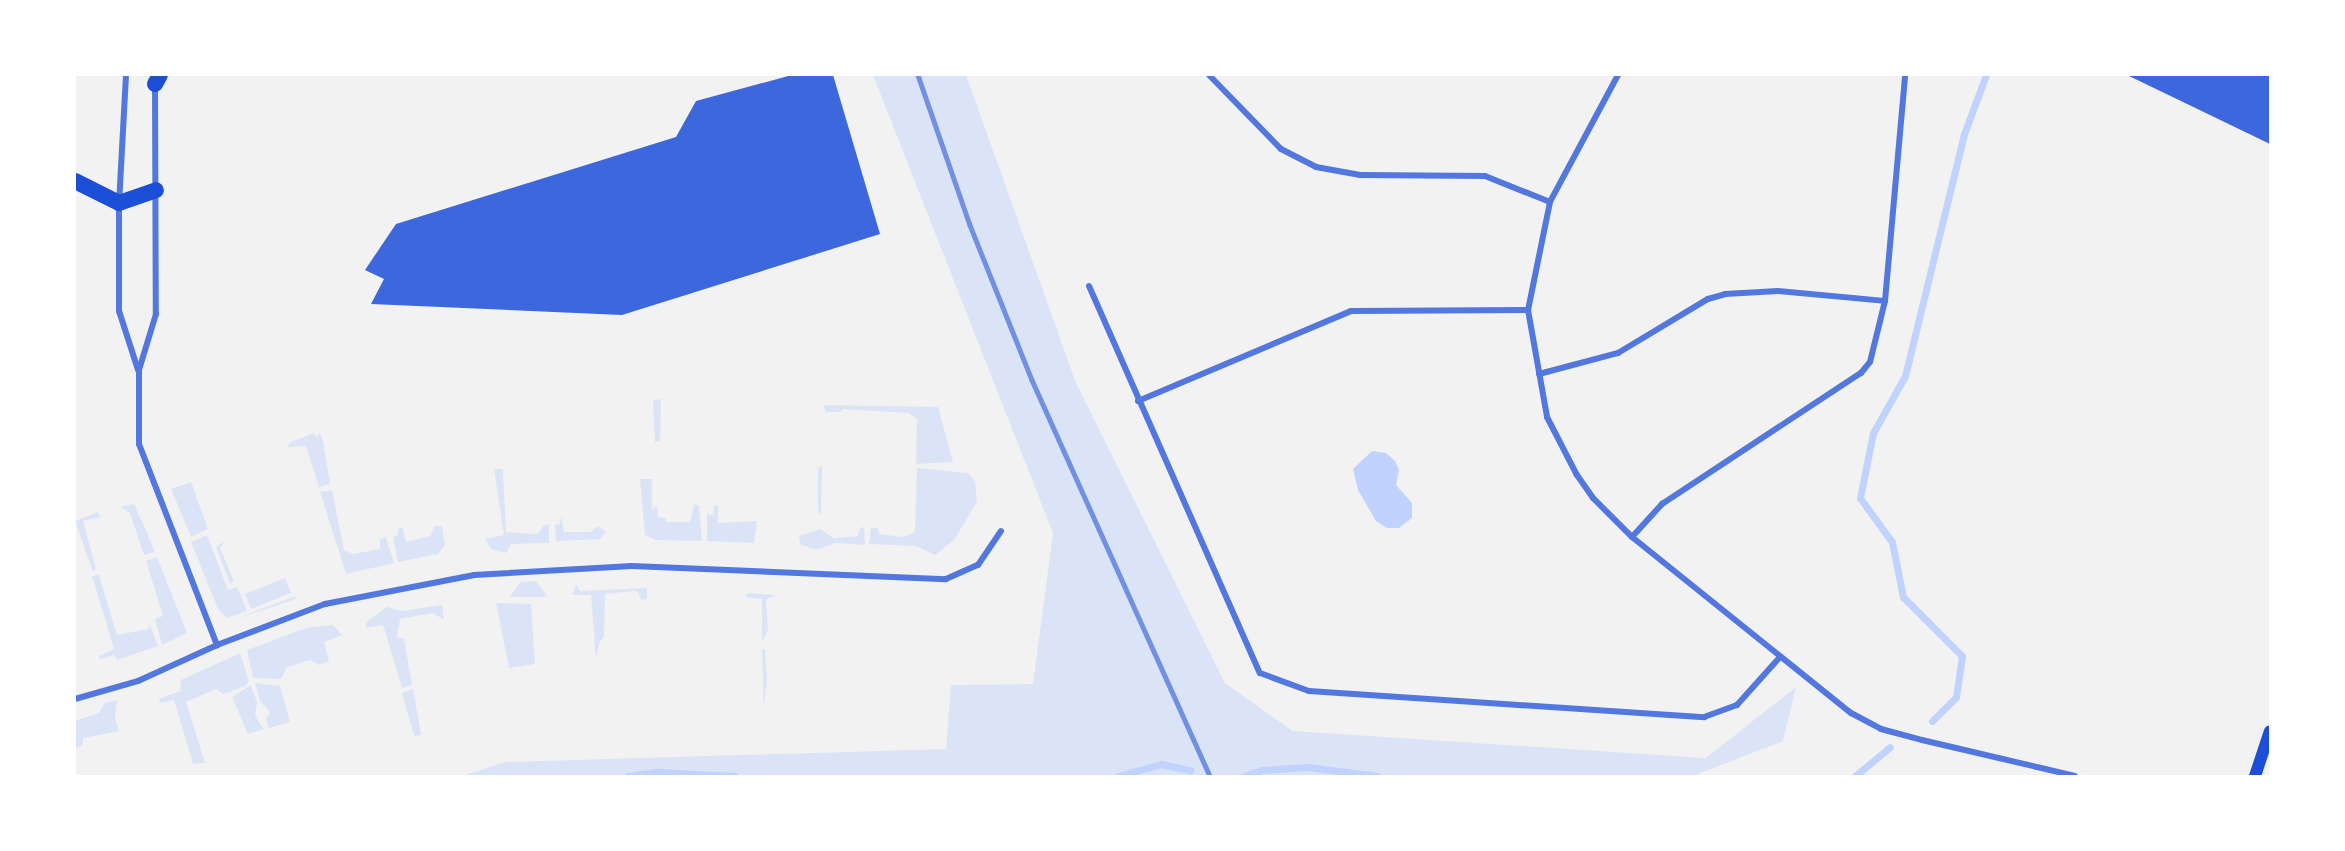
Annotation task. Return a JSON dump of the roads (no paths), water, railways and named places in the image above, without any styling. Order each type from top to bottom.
[{"type":"highway","points":[[75,181],[119,203],[156,190]]},
{"type":"main road","points":[[2255,776],[2270,731]]},
{"type":"street","points":[[126,75],[119,203],[119,311],[139,370]]},
{"type":"street","points":[[1209,75],[1281,148],[1316,167],[1360,175],[1485,176],[1550,202]]},
{"type":"street","points":[[1618,75],[1550,202],[1528,310],[1547,417],[1566,456],[1593,498],[1632,537],[1851,713],[1881,729],[2075,776]]},
{"type":"street","points":[[1632,537],[1662,504],[1861,373],[1874,350],[1885,301],[1905,75]]},
{"type":"street","points":[[156,78],[156,314],[139,370],[139,444],[217,645]]},
{"type":"street","points":[[1089,286],[1251,658],[1260,673],[1310,691],[1704,717],[1737,705],[1780,657]]},
{"type":"street","points":[[1539,374],[1618,353],[1708,299],[1725,294],[1779,291],[1885,301]]},
{"type":"street","points":[[1138,401],[1351,310],[1528,310]]},
{"type":"street","points":[[75,699],[138,681],[217,645],[325,604],[474,575],[632,566],[946,579],[978,565],[1001,531]]},
{"type":"water","points":[[1372,451],[1386,453],[1395,461],[1399,470],[1396,485],[1412,503],[1412,518],[1399,528],[1387,528],[1376,521],[1358,490],[1353,469]]},
{"type":"waterway","points":[[1932,721],[1956,697],[1962,656],[1903,597],[1892,542],[1860,498],[1873,433],[1905,376],[1964,134],[1986,75]]},
{"type":"waterway","points":[[1855,776],[1890,747]]},
{"type":"waterway","points":[[1118,776],[1161,764],[1190,770]]},
{"type":"waterway","points":[[1244,776],[1262,770],[1307,767],[1377,776]]},
{"type":"waterway","points":[[628,776],[658,772],[735,776]]},
{"type":"railway","points":[[918,75],[970,225],[1032,380],[1210,776]]}]
